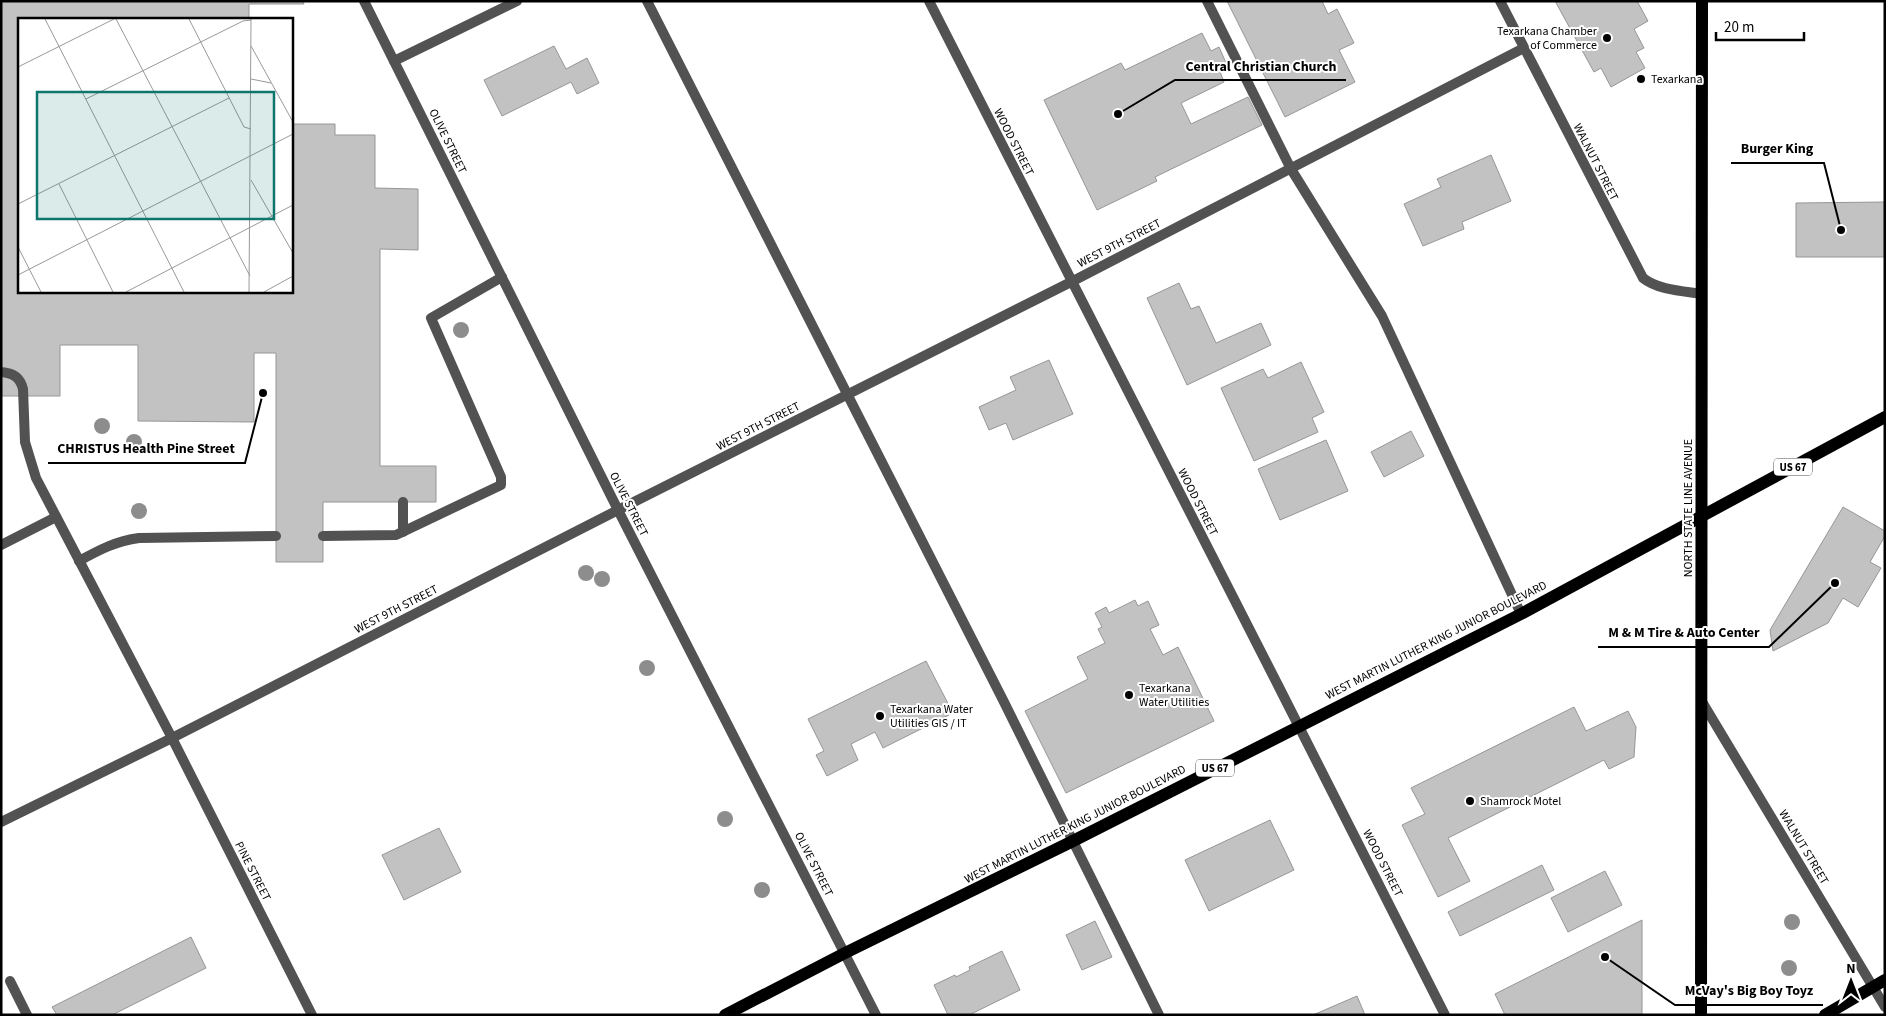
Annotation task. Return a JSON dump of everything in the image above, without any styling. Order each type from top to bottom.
[{"type":"main road","name":"NORTH STATE LINE AVENUE","points":[[1701,1015],[1702,1]]},
{"type":"main road","name":"US 67","points":[[1702,516],[1885,417]]},
{"type":"main road","name":"WEST MARTIN LUTHER KING JUNIOR BOULEVARD","points":[[726,1015],[845,953],[1073,841],[1521,614],[1702,516]]},
{"type":"main road","points":[[1825,1015],[1879,983]]},
{"type":"street","name":"OLIVE STREET","points":[[364,1],[618,510],[876,1015]]},
{"type":"street","points":[[394,61],[517,1]]},
{"type":"street","points":[[647,1],[848,395],[1159,1015]]},
{"type":"street","name":"WOOD STREET","points":[[929,1],[1445,1015]]},
{"type":"street","points":[[1207,1],[1291,169],[1382,316],[1521,614]]},
{"type":"street","name":"WALNUT STREET","points":[[1500,1],[1643,278],[1658,286],[1702,294]]},
{"type":"street","name":"WEST 9TH STREET","points":[[1,822],[172,738],[618,510],[1071,282],[1524,48]]},
{"type":"street","points":[[323,536],[388,536],[403,532],[496,488],[502,482],[431,318],[502,278]]},
{"type":"street","name":"PINE STREET","points":[[1,372],[15,375],[23,388],[25,442],[36,478],[172,738],[312,1015]]},
{"type":"street","points":[[403,502],[403,532]]},
{"type":"street","points":[[1,545],[56,517]]},
{"type":"street","points":[[79,561],[122,540],[139,538],[276,536]]},
{"type":"street","name":"WALNUT STREET","points":[[1701,700],[1879,983],[1885,1007]]},
{"type":"street","points":[[10,981],[27,1015]]},
{"type":"building","points":[[1,1],[303,1],[304,4],[249,4],[249,18],[18,18],[18,292],[292,292],[292,124],[335,124],[335,135],[375,135],[375,188],[418,189],[418,250],[380,249],[380,466],[436,466],[436,502],[323,502],[323,562],[276,562],[276,353],[254,353],[254,422],[138,421],[138,345],[60,345],[60,396],[1,396]]},
{"type":"building","points":[[1227,1],[1322,1],[1328,14],[1337,9],[1354,43],[1339,50],[1355,82],[1285,117]]},
{"type":"building","name":"Texarkana Chamber of Commerce","points":[[1555,1],[1637,1],[1648,21],[1634,29],[1644,48],[1636,52],[1645,68],[1611,87],[1601,68],[1594,72]]},
{"type":"building","points":[[1202,33],[1211,51],[1219,47],[1227,65],[1219,69],[1224,82],[1181,103],[1191,124],[1248,97],[1262,125],[1155,177],[1157,181],[1097,210],[1044,100],[1121,63],[1125,70]]},
{"type":"building","points":[[554,46],[566,69],[587,58],[599,83],[577,94],[571,82],[502,116],[484,80]]},
{"type":"building","points":[[1491,155],[1511,201],[1462,222],[1464,229],[1423,246],[1404,204],[1441,187],[1437,179]]},
{"type":"building","points":[[1885,202],[1885,257],[1796,257],[1796,203]]},
{"type":"building","points":[[1179,283],[1191,309],[1199,306],[1216,343],[1261,323],[1271,345],[1187,385],[1147,298]]},
{"type":"building","points":[[1049,360],[1073,414],[1013,440],[1006,423],[989,430],[979,407],[1016,390],[1010,377]]},
{"type":"building","points":[[1301,362],[1324,412],[1312,418],[1318,432],[1254,461],[1221,388],[1263,369],[1268,378]]},
{"type":"building","points":[[1411,431],[1424,456],[1384,477],[1371,452]]},
{"type":"building","points":[[1326,440],[1348,491],[1280,520],[1258,469]]},
{"type":"building","points":[[1843,507],[1885,531],[1885,536],[1870,562],[1881,568],[1858,607],[1843,598],[1828,623],[1773,651],[1770,630]]},
{"type":"building","name":"Texarkana Water Utilities","points":[[1135,600],[1138,606],[1148,601],[1159,625],[1150,629],[1163,655],[1178,647],[1214,721],[1066,793],[1025,711],[1088,679],[1077,657],[1105,643],[1098,629],[1102,627],[1095,613],[1106,607],[1109,613]]},
{"type":"building","name":"Texarkana Water Utilities GIS / IT","points":[[926,661],[953,713],[883,748],[875,732],[851,744],[858,760],[827,776],[816,755],[824,751],[808,719]]},
{"type":"building","name":"Shamrock Motel","points":[[1574,707],[1586,731],[1628,711],[1636,727],[1634,757],[1609,769],[1604,760],[1448,838],[1470,881],[1438,897],[1402,825],[1425,814],[1411,788]]},
{"type":"building","points":[[1270,820],[1294,870],[1209,911],[1185,860]]},
{"type":"building","points":[[439,828],[461,872],[404,900],[382,855]]},
{"type":"building","points":[[1542,865],[1554,890],[1460,936],[1448,912]]},
{"type":"building","points":[[1605,871],[1622,905],[1568,932],[1551,898]]},
{"type":"building","points":[[1642,920],[1642,1015],[1505,1015],[1495,994]]},
{"type":"building","points":[[1095,921],[1112,957],[1082,970],[1066,935]]},
{"type":"building","points":[[191,937],[206,968],[112,1015],[57,1015],[52,1007]]},
{"type":"building","points":[[1002,951],[1020,990],[969,1015],[948,1015],[934,985],[970,970],[969,967]]},
{"type":"building","points":[[1357,996],[1365,1015],[1313,1015]]},
{"type":"place","name":"Texarkana Chamber of Commerce","points":[[1607,38]]},
{"type":"place","name":"Texarkana","points":[[1641,79]]},
{"type":"place","name":"Central Christian Church","points":[[1118,114]]},
{"type":"place","name":"Burger King","points":[[1841,230]]},
{"type":"place","name":"CHRISTUS Health Pine Street","points":[[263,393]]},
{"type":"place","name":"M & M Tire & Auto Center","points":[[1835,583]]},
{"type":"place","name":"Texarkana Water Utilities","points":[[1129,695]]},
{"type":"place","name":"Texarkana Water Utilities GIS / IT","points":[[880,716]]},
{"type":"place","name":"Shamrock Motel","points":[[1470,801]]},
{"type":"place","name":"McVay's Big Boy Toyz","points":[[1605,957]]}]
